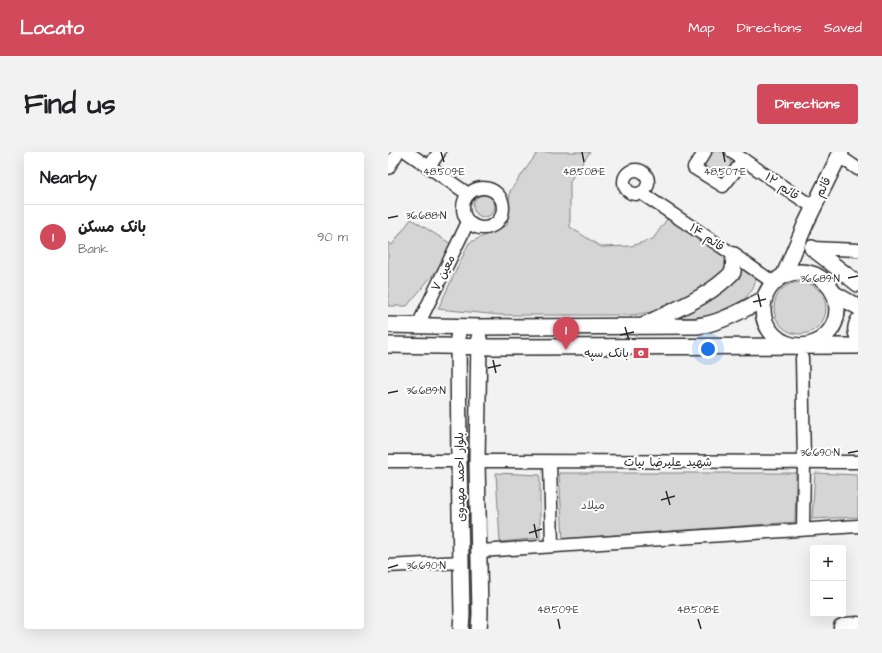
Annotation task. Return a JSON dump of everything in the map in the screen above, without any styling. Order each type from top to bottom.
[{"type":"main road","name":"قائم","points":[[779,279],[840,154]]},
{"type":"main road","points":[[806,222],[821,278]]},
{"type":"main road","points":[[812,248],[858,284]]},
{"type":"main road","points":[[642,326],[699,298],[724,281],[733,272],[734,255]]},
{"type":"main road","points":[[796,272],[809,272],[828,283],[835,294],[838,312],[831,330],[802,352],[774,336],[770,331],[764,319],[764,299],[766,293],[779,279],[796,272]]},
{"type":"main road","points":[[835,294],[858,307]]},
{"type":"main road","points":[[388,325],[479,327],[697,326],[708,324],[730,316],[764,299]]},
{"type":"main road","points":[[858,321],[855,327],[858,337]]},
{"type":"main road","name":"بلوار احمد مهدوی","points":[[458,326],[461,629]]},
{"type":"main road","name":"بلوار احمد مهدوی","points":[[479,327],[477,461],[480,551],[479,629]]},
{"type":"main road","points":[[388,345],[802,352],[858,346]]},
{"type":"street","points":[[388,168],[398,152]]},
{"type":"street","points":[[407,152],[468,194]]},
{"type":"street","points":[[429,167],[439,152]]},
{"type":"street","points":[[705,152],[694,168],[723,186],[744,160]]},
{"type":"street","name":"قائم ۱۲","points":[[732,152],[813,207]]},
{"type":"street","points":[[840,154],[858,169]]},
{"type":"street","points":[[480,187],[494,190],[499,194],[504,207],[503,214],[494,225],[488,228],[481,228],[468,222],[463,211],[463,205],[464,199],[468,194],[480,187]]},
{"type":"street","name":"قائم ۱۴","points":[[641,193],[734,255],[779,279]]},
{"type":"street","name":"معین ۷","points":[[418,325],[468,222]]},
{"type":"street","points":[[812,248],[858,250]]},
{"type":"street","points":[[802,352],[804,462],[802,529]]},
{"type":"street","points":[[388,461],[459,461]]},
{"type":"street","name":"شهید علیرضا بیات","points":[[477,461],[858,462]]},
{"type":"street","points":[[550,462],[552,546]]},
{"type":"street","points":[[480,551],[858,526]]},
{"type":"street","points":[[388,566],[461,562]]},
{"type":"street","points":[[840,629],[840,626],[844,624],[858,623]]},
{"type":"green space","points":[[718,151],[727,155],[731,164],[727,173],[718,177],[709,173],[705,164],[709,155]]},
{"type":"green space","points":[[538,152],[590,152],[570,181],[570,227],[601,247],[631,246],[653,239],[667,219],[729,254],[727,267],[721,276],[705,285],[690,298],[669,307],[633,315],[500,315],[438,309],[469,243],[507,225],[510,191]]},
{"type":"green space","points":[[484,195],[492,198],[495,206],[492,214],[484,217],[476,214],[473,206],[476,198]]},
{"type":"green space","points":[[411,219],[456,247],[407,306],[388,306],[388,242],[392,245]]},
{"type":"green space","points":[[740,265],[757,275],[753,289],[741,303],[720,315],[685,318],[666,314]]},
{"type":"green space","points":[[800,282],[810,284],[818,290],[824,298],[826,308],[824,318],[818,326],[810,332],[800,334],[790,332],[782,326],[776,318],[774,308],[776,298],[782,290],[790,284]]},
{"type":"green space","points":[[496,473],[540,475],[540,538],[500,542]]},
{"type":"green space","name":"میلاد","points":[[559,473],[796,473],[795,522],[563,539]]},
{"type":"green space","points":[[815,473],[858,475],[858,517],[812,519]]},
{"type":"place","name":"بانک مسکن","points":[[566,350]]},
{"type":"place","name":"بانک سپه","points":[[641,353]]}]
